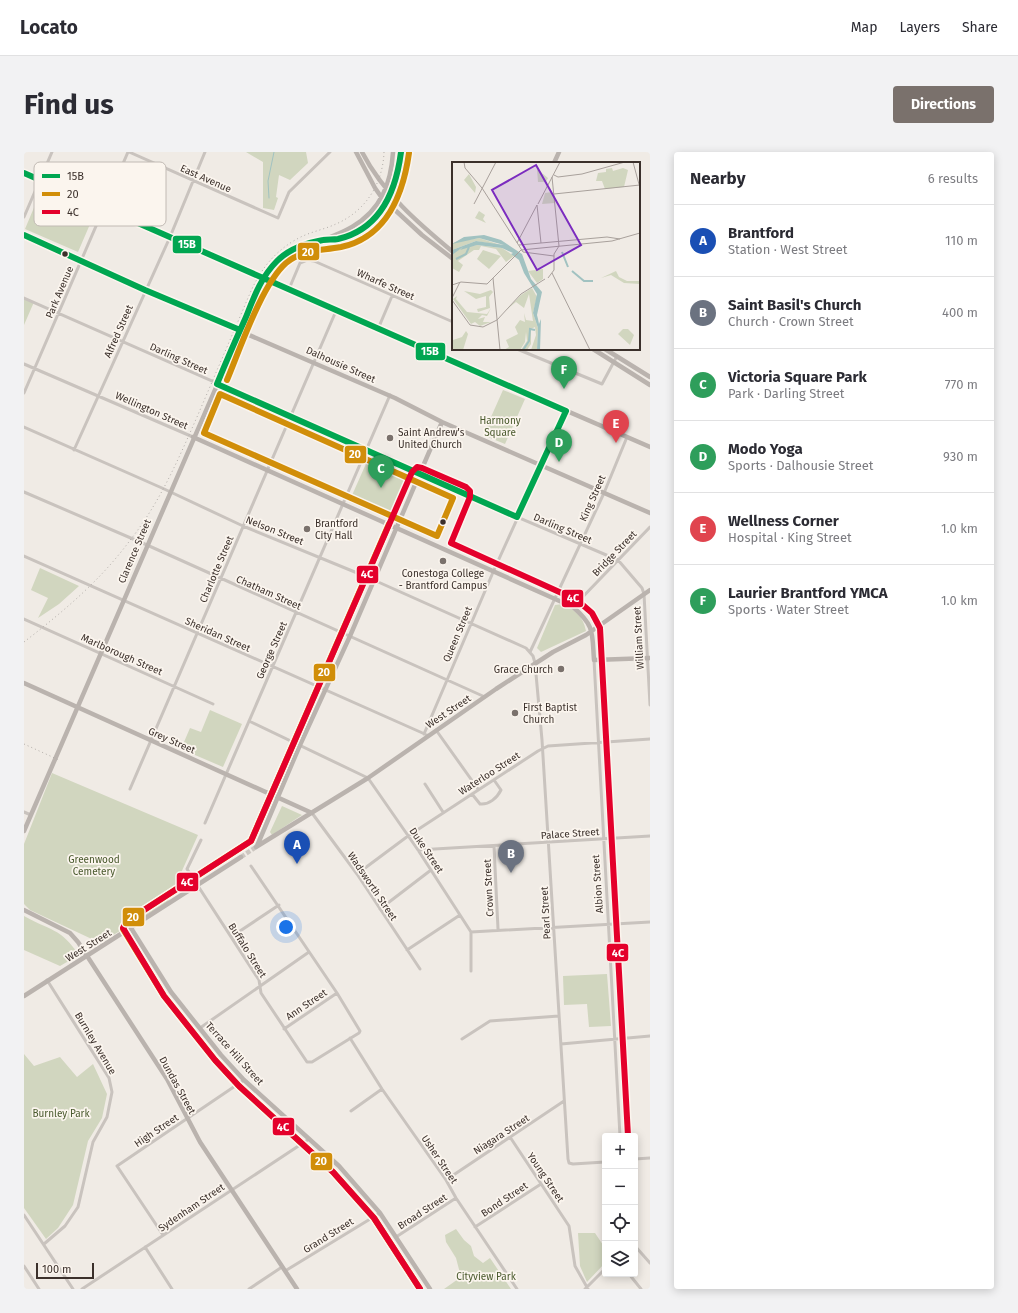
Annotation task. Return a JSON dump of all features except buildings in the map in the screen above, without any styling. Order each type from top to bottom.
[{"type":"main road","points":[[356,152],[382,198],[427,239],[452,259]]},
{"type":"main road","points":[[362,152],[370,168],[391,196],[431,234],[452,251]]},
{"type":"main road","points":[[325,240],[351,228],[362,221],[375,208],[386,190],[392,166],[393,152]]},
{"type":"main road","points":[[325,240],[337,239],[361,229],[373,221],[388,203],[391,196],[398,177],[401,152]]},
{"type":"main road","points":[[554,162],[559,152]]},
{"type":"main road","points":[[24,173],[34,177]]},
{"type":"main road","points":[[145,226],[650,447]]},
{"type":"main road","name":"Dalhousie Street","points":[[24,235],[145,290],[314,362],[390,396],[442,422],[650,513]]},
{"type":"main road","name":"Clarence Street","points":[[24,831],[169,491],[263,279],[275,262],[285,253],[301,245],[325,240]]},
{"type":"main road","points":[[595,350],[650,385]]},
{"type":"main road","points":[[607,350],[650,377]]},
{"type":"main road","points":[[278,798],[300,745],[350,636],[442,422]]},
{"type":"main road","name":"Wellington Street","points":[[193,437],[494,570],[573,607],[586,618],[592,630]]},
{"type":"main road","name":"West Street","points":[[278,798],[257,847],[368,778],[426,735],[436,730],[535,663],[592,630],[650,590]]},
{"type":"main road","name":"Albion Street","points":[[592,630],[594,660]]},
{"type":"main road","points":[[594,660],[649,658]]},
{"type":"main road","name":"Grey Street","points":[[24,683],[312,812]]},
{"type":"main road","name":"West Street","points":[[24,996],[241,857]]},
{"type":"main road","name":"Dundas Street","points":[[24,910],[70,933],[167,1079],[187,1119],[231,1190],[297,1289]]},
{"type":"main road","name":"Terrace Hill Street","points":[[131,928],[171,992],[200,1028],[244,1080],[339,1166],[380,1212],[430,1289]]},
{"type":"street","points":[[48,162],[52,152]]},
{"type":"street","name":"East Avenue","points":[[128,152],[150,162]]},
{"type":"street","name":"Park Avenue","points":[[124,162],[128,152]]},
{"type":"street","name":"Alfred Street","points":[[74,450],[170,237],[205,152]]},
{"type":"street","name":"East Avenue","points":[[166,169],[278,218],[289,192],[330,152]]},
{"type":"street","points":[[24,217],[34,194]]},
{"type":"street","name":"Park Avenue","points":[[24,393],[95,226]]},
{"type":"street","name":"Wharfe Street","points":[[289,289],[300,263],[307,260],[314,261],[452,322]]},
{"type":"street","points":[[378,329],[392,296]]},
{"type":"street","name":"Darling Street","points":[[24,298],[366,449],[419,475],[618,560],[642,588],[644,594]]},
{"type":"street","name":"Charlotte Street","points":[[130,789],[336,311]]},
{"type":"street","points":[[519,350],[602,384],[616,356]]},
{"type":"street","name":"Wellington Street","points":[[24,364],[193,437]]},
{"type":"street","name":"George Street","points":[[205,823],[390,396]]},
{"type":"street","name":"Queen Street","points":[[426,735],[471,623],[566,410]]},
{"type":"street","name":"Nelson Street","points":[[24,428],[169,491],[243,526],[320,557],[471,623],[526,648],[530,652]]},
{"type":"street","name":"King Street","points":[[530,652],[556,599],[604,493],[627,437]]},
{"type":"street","name":"Chatham Street","points":[[24,492],[147,545],[485,697]]},
{"type":"street","name":"Bridge Street","points":[[573,607],[650,527]]},
{"type":"street","name":"Sheridan Street","points":[[24,556],[426,735]]},
{"type":"street","name":"William Street","points":[[644,594],[649,658],[650,705]]},
{"type":"street","name":"Marlborough Street","points":[[24,619],[213,704]]},
{"type":"street","points":[[530,652],[535,663]]},
{"type":"street","name":"Albion Street","points":[[594,660],[620,1133]]},
{"type":"street","name":"Pearl Street","points":[[535,663],[543,748],[569,1163],[602,1162]]},
{"type":"street","points":[[249,721],[368,778]]},
{"type":"street","points":[[436,730],[478,789]]},
{"type":"street","name":"Waterloo Street","points":[[357,874],[408,836],[543,748],[548,746],[650,739]]},
{"type":"street","name":"Duke Street","points":[[368,778],[472,932]]},
{"type":"street","points":[[472,794],[480,804],[485,804],[497,796],[501,790],[494,780]]},
{"type":"street","points":[[424,784],[444,812]]},
{"type":"street","points":[[24,812],[31,815]]},
{"type":"street","name":"Wadsworth Street","points":[[312,812],[357,874],[420,969]]},
{"type":"street","name":"Palace Street","points":[[418,850],[650,836]]},
{"type":"street","points":[[198,885],[187,869],[201,840]]},
{"type":"street","name":"Crown Street","points":[[494,846],[498,929]]},
{"type":"street","points":[[251,866],[279,905],[359,1029],[359,1033],[350,1038]]},
{"type":"street","points":[[380,909],[430,870]]},
{"type":"street","name":"Buffalo Street","points":[[198,885],[259,980],[261,993],[284,1029],[309,1063],[350,1038]]},
{"type":"street","points":[[231,937],[279,905]]},
{"type":"street","points":[[407,950],[460,915]]},
{"type":"street","points":[[471,971],[472,932],[498,929],[650,922]]},
{"type":"street","points":[[200,1028],[309,952]]},
{"type":"street","name":"Burnley Avenue","points":[[44,1244],[65,1226],[78,1207],[94,1142],[107,1117],[112,1092],[109,1078],[48,980]]},
{"type":"street","name":"Ann Street","points":[[284,1029],[337,993]]},
{"type":"street","points":[[462,1039],[490,1021],[559,1016]]},
{"type":"street","points":[[561,1044],[650,1036]]},
{"type":"street","name":"Usher Street","points":[[350,1038],[382,1089],[446,1180],[456,1198],[517,1289]]},
{"type":"street","name":"High Street","points":[[163,1235],[117,1166],[244,1080]]},
{"type":"street","points":[[350,1111],[382,1089]]},
{"type":"street","name":"Niagara Street","points":[[446,1180],[564,1101]]},
{"type":"street","name":"Young Street","points":[[510,1137],[569,1226],[575,1266],[587,1288]]},
{"type":"street","name":"Sydenham Street","points":[[82,1289],[309,1139]]},
{"type":"street","points":[[638,1159],[650,1158]]},
{"type":"street","name":"Bond Street","points":[[475,1227],[541,1184]]},
{"type":"street","name":"Broad Street","points":[[396,1237],[456,1198]]},
{"type":"street","name":"Grand Street","points":[[249,1289],[380,1212]]},
{"type":"street","points":[[24,1215],[73,1289]]},
{"type":"street","points":[[145,1247],[172,1289]]},
{"type":"street","points":[[638,1249],[650,1263]]},
{"type":"street","points":[[24,1266],[39,1289]]},
{"type":"street","points":[[587,1288],[602,1272]]},
{"type":"street","points":[[631,1277],[641,1289]]},
{"type":"green space","points":[[246,152],[306,152],[308,163],[290,180],[279,175],[276,197],[278,198],[274,210],[263,208],[263,162]]},
{"type":"green space","points":[[34,208],[34,226],[89,226],[78,252],[25,229]]},
{"type":"green space","points":[[24,298],[34,302],[24,325]]},
{"type":"green space","name":"Harmony Square","points":[[503,390],[525,399],[505,444],[483,435]]},
{"type":"green space","points":[[369,457],[412,477],[393,521],[349,502]]},
{"type":"green space","points":[[40,568],[79,586],[59,604],[38,618],[48,598],[31,590]]},
{"type":"green space","points":[[563,604],[578,614],[583,621],[586,631],[541,652],[537,648],[555,605]]},
{"type":"green space","points":[[210,710],[242,724],[223,767],[181,749],[190,728],[201,732]]},
{"type":"green space","name":"Greenwood Cemetery","points":[[52,773],[198,835],[168,902],[105,940],[96,941],[30,910],[24,904],[24,844]]},
{"type":"green space","points":[[282,806],[302,815],[272,835],[270,832]]},
{"type":"green space","points":[[24,916],[60,934],[79,955],[60,966],[24,950]]},
{"type":"green space","points":[[607,974],[611,1026],[589,1027],[587,1004],[564,1005],[563,976]]},
{"type":"green space","name":"Burnley Park","points":[[24,1054],[34,1066],[60,1057],[77,1077],[93,1064],[107,1094],[102,1118],[88,1141],[73,1205],[58,1228],[46,1239],[24,1208]]},
{"type":"green space","name":"Cityview Park","points":[[456,1229],[464,1240],[471,1246],[474,1256],[483,1263],[490,1258],[511,1289],[444,1289],[461,1277],[456,1258],[446,1242],[445,1235]]},
{"type":"green space","points":[[578,1233],[595,1233],[602,1244],[602,1266],[587,1282],[580,1266]]},
{"type":"waterway","points":[[269,198],[268,181],[274,152]]},
{"type":"tunnel","points":[[241,857],[256,847]]},
{"type":"railway","points":[[24,642],[68,607],[95,581],[119,554],[151,510],[175,465],[251,291],[264,268],[275,255],[297,239],[336,224],[356,212],[371,195],[376,185],[383,163],[384,152]]},
{"type":"railway","points":[[24,744],[59,760]]},
{"type":"transit line","name":"15B","points":[[217,384],[255,295],[262,280],[271,267],[287,253],[298,247],[317,241],[338,239],[353,234],[365,227],[376,217],[390,194],[399,167],[401,152]]},
{"type":"transit line","name":"20","points":[[227,380],[252,318],[268,286],[277,273],[286,263],[306,252],[341,247],[357,242],[370,234],[381,224],[397,199],[409,153]]},
{"type":"transit line","name":"15B","points":[[24,173],[34,177]]},
{"type":"transit line","name":"15B","points":[[145,226],[566,411]]},
{"type":"transit line","name":"15B","points":[[24,235],[145,290],[240,330]]},
{"type":"transit line","name":"15B","points":[[217,384],[517,517]]},
{"type":"transit line","name":"20","points":[[220,394],[453,498],[437,536],[204,433],[220,394]]},
{"type":"transit line","name":"15B","points":[[517,517],[566,411]]},
{"type":"transit line","name":"4C","points":[[420,1289],[374,1218],[333,1172],[239,1086],[215,1060],[164,996],[123,928],[127,921],[251,841],[412,472],[417,467],[466,487],[470,491],[470,497],[451,543],[577,600],[592,613],[600,628],[628,1133]]},
{"type":"transit line","name":"20","points":[[389,524],[251,841],[127,921],[123,929],[164,996],[215,1060],[239,1086],[333,1172],[374,1218],[420,1289]]},
{"type":"place","name":"Laurier Brantford YMCA","points":[[564,389]]},
{"type":"place","name":"Saint Andrew's United Church","points":[[390,438]]},
{"type":"place","name":"Wellness Corner","points":[[616,443]]},
{"type":"place","name":"Modo Yoga","points":[[559,462]]},
{"type":"place","name":"Victoria Square Park","points":[[381,488]]},
{"type":"place","name":"Brantford City Hall","points":[[307,529]]},
{"type":"place","name":"Conestoga College - Brantford Campus","points":[[443,561]]},
{"type":"place","name":"Grace Church","points":[[561,669]]},
{"type":"place","name":"First Baptist Church","points":[[515,713]]},
{"type":"place","name":"Brantford","points":[[297,864]]},
{"type":"place","name":"Saint Basil's Church","points":[[511,873]]}]
